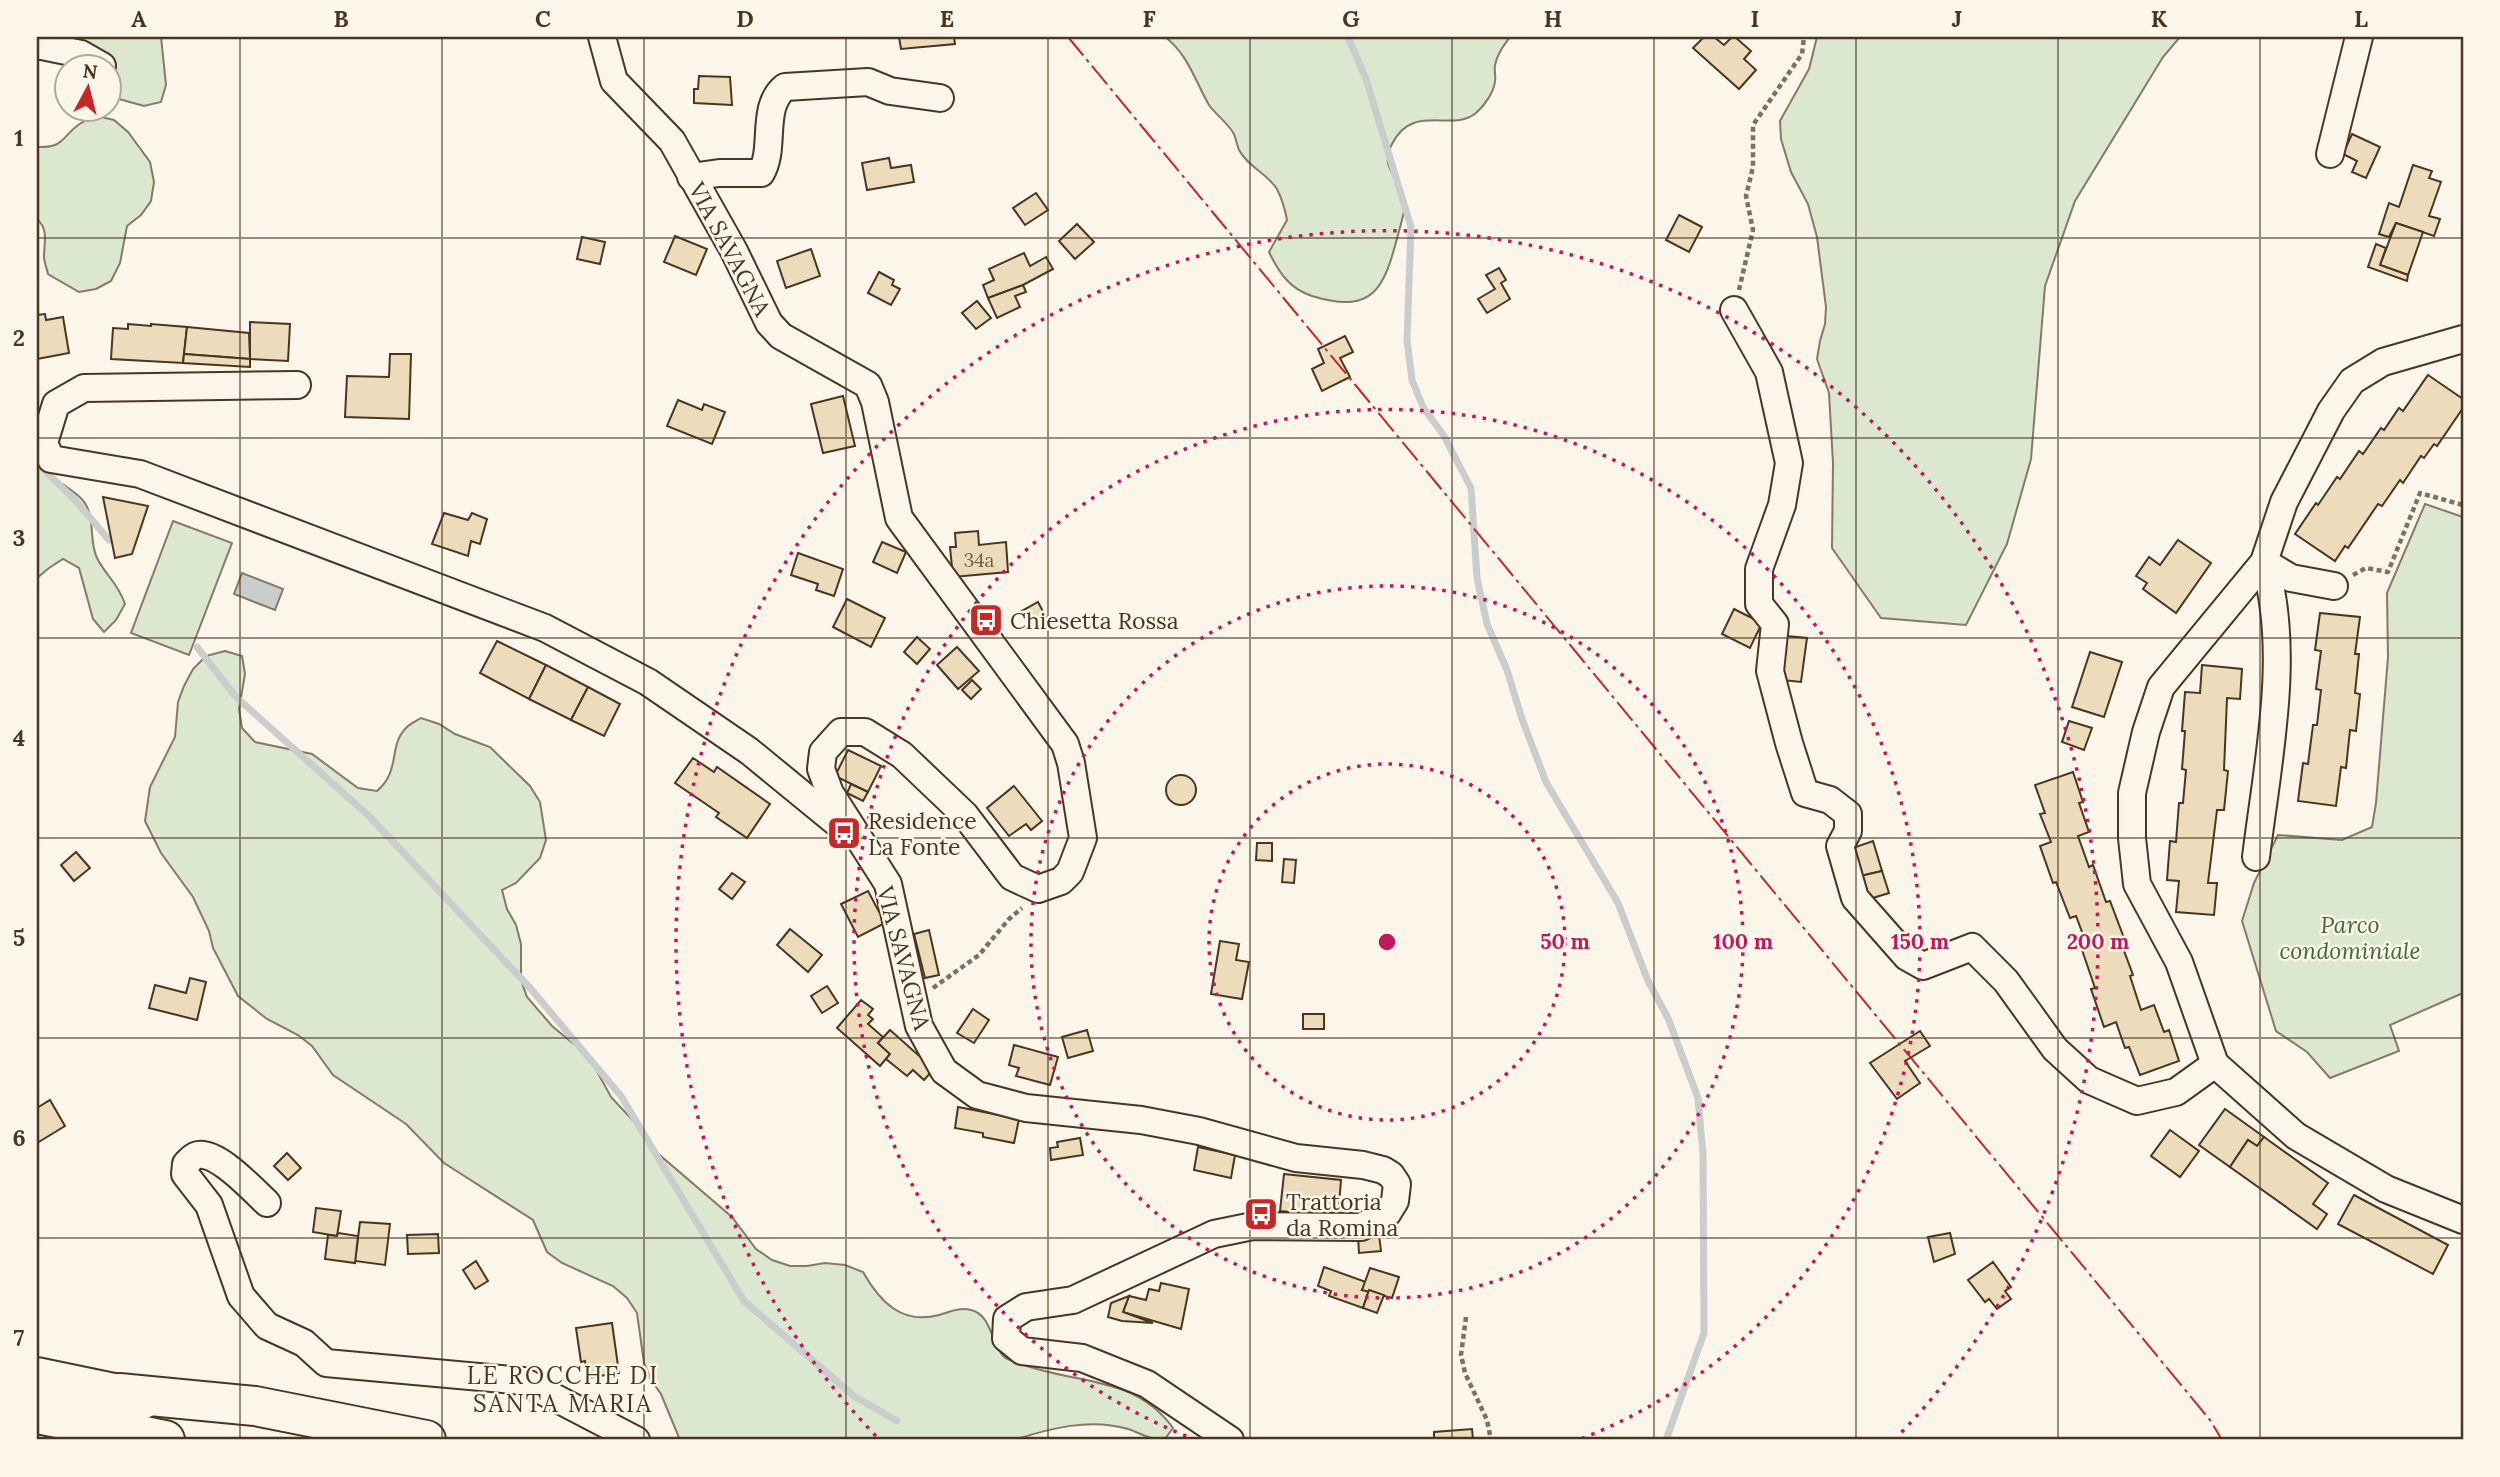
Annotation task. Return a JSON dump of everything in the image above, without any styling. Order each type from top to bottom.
[{"type":"highway","points":[[37,1377],[119,1393],[308,1440]]},
{"type":"highway","points":[[119,1393],[255,1406],[426,1440]]},
{"type":"highway","points":[[37,1414],[165,1440]]},
{"type":"street","name":"VIA SAVAGNA","points":[[602,37],[614,81],[672,141],[734,251],[769,323],[781,336],[867,385],[875,402],[899,518],[1065,744],[1071,763],[1083,838],[1070,872],[1061,881],[1038,889],[1012,877],[965,815],[902,755],[865,732],[841,732],[823,752],[821,769],[830,793],[888,884],[919,1026],[944,1071],[977,1095],[1026,1108],[1141,1120],[1199,1131],[1296,1158],[1363,1165],[1383,1170],[1391,1175],[1397,1184],[1395,1200],[1387,1214],[1361,1227],[1253,1226],[1214,1234],[1073,1300],[1026,1307],[1007,1319],[1006,1338],[1022,1351],[1082,1357],[1147,1384],[1230,1440]]},
{"type":"street","points":[[2330,154],[2358,37]]},
{"type":"street","points":[[37,45],[71,52]]},
{"type":"street","points":[[691,177],[719,173],[761,173],[766,159],[773,105],[778,93],[785,87],[868,82],[890,91],[940,99]]},
{"type":"street","points":[[1734,310],[1769,372],[1789,463],[1782,505],[1759,569],[1759,604],[1775,624],[1770,671],[1788,743],[1805,793],[1830,800],[1848,814],[1848,831],[1840,846],[1855,898],[1907,957],[1923,966],[1972,947],[2007,981],[2055,1049],[2089,1080],[2137,1101],[2176,1092],[2215,1064]]},
{"type":"street","points":[[2463,339],[2384,362],[2352,381],[2331,411],[2290,490],[2264,562],[2161,687],[2146,732],[2132,793],[2132,838],[2137,884],[2179,962],[2215,1064],[2296,1136],[2386,1189],[2463,1220]]},
{"type":"street","points":[[298,385],[84,388],[56,404],[44,443],[51,459],[140,474],[545,628],[648,682],[727,735],[858,840]]},
{"type":"street","points":[[2264,562],[2291,578],[2334,586]]},
{"type":"street","points":[[2256,857],[2275,690],[2278,636],[2273,591],[2264,562]]},
{"type":"street","points":[[267,1203],[216,1157],[195,1156],[187,1164],[185,1174],[209,1205],[240,1296],[267,1325],[304,1343],[326,1363],[523,1381],[636,1440]]},
{"type":"path","points":[[1734,310],[1753,230],[1745,196],[1753,167],[1753,125],[1802,54],[1804,37]]},
{"type":"path","points":[[2334,586],[2366,568],[2388,572],[2420,493],[2463,505]]},
{"type":"path","points":[[912,994],[932,989],[979,955],[1009,919],[1038,894],[1038,889]]},
{"type":"path","points":[[1466,1317],[1461,1341],[1463,1364],[1487,1420],[1491,1440]]},
{"type":"green space","points":[[37,37],[161,37],[166,85],[161,102],[144,106],[122,100],[122,52],[57,52]]},
{"type":"green space","points":[[1165,37],[1510,37],[1496,61],[1493,90],[1476,113],[1456,120],[1421,121],[1411,124],[1401,131],[1392,144],[1388,165],[1404,198],[1404,209],[1393,254],[1381,283],[1373,292],[1363,299],[1350,302],[1333,301],[1304,293],[1291,285],[1281,273],[1269,252],[1287,220],[1277,189],[1243,156],[1234,134],[1209,105],[1180,51]]},
{"type":"green space","points":[[1817,37],[2180,37],[2163,57],[2075,201],[2045,286],[2031,459],[2007,544],[1966,625],[1881,618],[1832,548],[1833,463],[1829,393],[1817,359],[1826,307],[1817,237],[1808,204],[1791,172],[1781,139],[1780,121],[1809,69]]},
{"type":"green space","points":[[116,122],[128,132],[150,162],[154,182],[151,201],[141,215],[127,226],[120,263],[111,281],[96,289],[79,292],[48,274],[44,259],[44,232],[37,219],[37,147],[53,146],[81,123]]},
{"type":"green space","points":[[37,463],[77,495],[89,511],[97,558],[119,590],[125,604],[116,620],[104,632],[93,619],[79,568],[63,559],[37,578]]},
{"type":"green space","name":"Parco condominiale","points":[[2425,504],[2463,517],[2463,993],[2390,1025],[2399,1051],[2330,1078],[2307,1052],[2276,1031],[2242,921],[2254,883],[2278,835],[2342,840],[2372,827],[2388,657],[2387,593]]},
{"type":"green space","points":[[173,521],[232,543],[189,655],[131,633]]},
{"type":"green space","points":[[225,651],[242,656],[245,674],[239,709],[242,728],[255,742],[312,754],[358,788],[377,791],[389,775],[401,735],[409,725],[421,718],[490,747],[530,786],[540,802],[546,840],[540,858],[516,883],[502,890],[521,944],[521,980],[527,997],[552,1026],[581,1050],[593,1064],[611,1097],[639,1127],[648,1145],[732,1217],[756,1249],[772,1260],[790,1266],[825,1263],[845,1265],[863,1272],[877,1293],[903,1314],[926,1317],[962,1309],[978,1313],[987,1324],[1004,1357],[1040,1370],[1122,1390],[1140,1398],[1173,1428],[1164,1440],[1149,1438],[1114,1426],[1085,1424],[1056,1428],[1014,1440],[680,1440],[661,1394],[644,1363],[637,1313],[627,1298],[613,1286],[562,1263],[547,1252],[533,1220],[444,1163],[406,1124],[333,1075],[312,1046],[298,1035],[267,1019],[238,996],[213,948],[209,931],[193,897],[161,853],[145,821],[150,787],[175,737],[178,702],[184,686],[193,669],[206,656]]},
{"type":"shaded area","points":[[242,573],[283,589],[275,610],[234,594]]},
{"type":"building","points":[[899,37],[954,37],[955,44],[901,49]]},
{"type":"building","points":[[1704,37],[1714,37],[1724,45],[1735,37],[1751,51],[1744,59],[1756,70],[1739,89],[1693,48]]},
{"type":"building","points":[[699,76],[730,77],[732,105],[694,103],[694,89],[698,89]]},
{"type":"building","points":[[2352,134],[2380,147],[2366,178],[2352,172],[2357,161],[2343,154]]},
{"type":"building","points":[[889,158],[891,168],[911,165],[914,182],[867,190],[862,163]]},
{"type":"building","points":[[2413,165],[2432,171],[2429,178],[2441,182],[2429,216],[2440,219],[2434,236],[2396,223],[2389,237],[2379,234],[2389,203],[2399,207]]},
{"type":"building","points":[[1036,193],[1048,210],[1025,225],[1013,208]]},
{"type":"building","points":[[1679,215],[1702,227],[1689,252],[1666,240]]},
{"type":"building","points":[[2396,223],[2423,232],[2408,275],[2380,265]]},
{"type":"building","points":[[1077,224],[1094,242],[1075,259],[1059,241]]},
{"type":"building","points":[[675,236],[707,249],[696,275],[664,262]]},
{"type":"building","points":[[582,237],[605,242],[600,264],[577,259]]},
{"type":"building","points":[[2376,244],[2386,248],[2380,265],[2408,275],[2407,281],[2368,267]]},
{"type":"building","points":[[811,249],[820,276],[786,288],[777,261]]},
{"type":"building","points":[[1024,253],[1030,266],[1046,257],[1053,269],[1023,285],[988,298],[983,285],[994,280],[989,269]]},
{"type":"building","points":[[1499,268],[1506,280],[1501,283],[1510,299],[1487,313],[1478,299],[1495,289],[1486,275]]},
{"type":"building","points":[[879,272],[894,280],[892,285],[900,289],[891,305],[868,293]]},
{"type":"building","points":[[1023,285],[1026,292],[1015,296],[1020,307],[997,318],[988,298]]},
{"type":"building","points":[[977,301],[991,318],[976,329],[962,313]]},
{"type":"building","points":[[45,314],[46,320],[63,317],[69,353],[37,359],[37,315]]},
{"type":"building","points":[[250,322],[290,324],[288,361],[250,359]]},
{"type":"building","points":[[128,324],[187,327],[183,363],[111,359],[113,328],[128,329]]},
{"type":"building","points":[[187,327],[249,333],[250,359],[184,354]]},
{"type":"building","points":[[1345,336],[1353,352],[1340,358],[1350,377],[1322,391],[1312,369],[1324,363],[1318,349]]},
{"type":"building","points":[[184,354],[250,359],[250,367],[183,363]]},
{"type":"building","points":[[390,354],[411,354],[409,419],[345,417],[347,376],[389,377]]},
{"type":"building","points":[[2428,375],[2463,399],[2463,408],[2437,446],[2434,444],[2424,458],[2421,456],[2403,483],[2400,480],[2382,506],[2378,504],[2348,548],[2345,546],[2335,561],[2295,534],[2337,477],[2340,479],[2359,451],[2363,454],[2399,408],[2403,411]]},
{"type":"building","points":[[843,396],[855,446],[823,453],[811,404]]},
{"type":"building","points":[[678,400],[702,410],[704,404],[725,412],[712,444],[667,426]]},
{"type":"building","points":[[103,497],[148,506],[132,554],[115,558]]},
{"type":"building","points":[[444,513],[468,520],[472,513],[487,519],[480,544],[471,541],[468,556],[432,544]]},
{"type":"building","points":[[978,531],[979,545],[1006,542],[1008,572],[953,577],[950,547],[956,547],[955,533]]},
{"type":"building","points":[[2178,540],[2211,563],[2176,613],[2143,589],[2147,583],[2136,576],[2149,557],[2160,565]]},
{"type":"building","points":[[882,542],[906,552],[897,573],[873,562]]},
{"type":"building","points":[[798,553],[843,569],[834,596],[816,590],[818,584],[791,575]]},
{"type":"building","points":[[847,599],[885,618],[871,647],[833,627]]},
{"type":"building","points":[[1038,602],[1048,621],[1032,629],[1022,611]]},
{"type":"building","points":[[1734,609],[1762,623],[1750,648],[1722,634]]},
{"type":"building","points":[[2320,613],[2360,617],[2355,654],[2359,654],[2355,693],[2360,694],[2356,731],[2350,730],[2346,768],[2341,767],[2336,806],[2298,801],[2303,763],[2308,764],[2313,725],[2317,725],[2321,690],[2316,689],[2321,651],[2315,650]]},
{"type":"building","points":[[1776,635],[1807,638],[1801,682],[1774,679]]},
{"type":"building","points":[[917,637],[930,649],[917,664],[904,652]]},
{"type":"building","points":[[497,641],[546,665],[529,699],[480,673]]},
{"type":"building","points":[[957,647],[979,671],[958,689],[937,665]]},
{"type":"building","points":[[2090,652],[2122,662],[2104,717],[2072,707]]},
{"type":"building","points":[[546,665],[588,687],[571,720],[529,699]]},
{"type":"building","points":[[2202,665],[2242,669],[2240,699],[2227,698],[2224,770],[2228,771],[2224,810],[2217,810],[2208,883],[2217,883],[2214,915],[2176,912],[2179,881],[2167,880],[2170,841],[2176,842],[2179,803],[2183,803],[2186,770],[2182,769],[2185,692],[2200,693]]},
{"type":"building","points":[[972,680],[981,689],[971,699],[962,690]]},
{"type":"building","points":[[588,687],[620,704],[604,736],[571,720]]},
{"type":"building","points":[[2069,721],[2092,728],[2084,750],[2062,742]]},
{"type":"building","points":[[848,750],[881,766],[868,792],[835,776]]},
{"type":"building","points":[[693,758],[714,772],[717,767],[770,804],[747,838],[716,817],[719,813],[675,783]]},
{"type":"building","points":[[2073,772],[2083,802],[2079,803],[2089,832],[2078,836],[2089,867],[2093,865],[2106,902],[2110,901],[2124,938],[2120,940],[2133,975],[2130,976],[2141,1010],[2154,1005],[2164,1032],[2169,1030],[2179,1061],[2140,1075],[2129,1047],[2125,1048],[2116,1022],[2104,1027],[2082,950],[2088,948],[2076,916],[2070,918],[2056,882],[2053,883],[2040,846],[2051,842],[2040,814],[2045,813],[2035,785]]},
{"type":"building","points":[[1181,775],[1192,779],[1196,790],[1192,801],[1181,805],[1170,801],[1166,790],[1170,779]]},
{"type":"building","points":[[851,784],[868,792],[863,801],[847,793]]},
{"type":"building","points":[[1014,786],[1042,821],[1031,830],[1026,824],[1009,836],[987,808]]},
{"type":"building","points":[[1873,841],[1882,871],[1856,877],[1847,850]]},
{"type":"building","points":[[1257,843],[1272,843],[1272,861],[1256,860]]},
{"type":"building","points":[[76,852],[90,868],[74,881],[61,865]]},
{"type":"building","points":[[1284,859],[1296,860],[1294,883],[1282,882]]},
{"type":"building","points":[[1882,871],[1889,893],[1863,901],[1856,877]]},
{"type":"building","points":[[732,873],[745,882],[732,899],[719,889]]},
{"type":"building","points":[[868,891],[885,923],[858,937],[841,904]]},
{"type":"building","points":[[790,929],[822,955],[808,972],[777,945]]},
{"type":"building","points":[[929,930],[939,975],[925,978],[914,934]]},
{"type":"building","points":[[1220,941],[1239,944],[1236,960],[1249,962],[1242,999],[1211,994]]},
{"type":"building","points":[[190,978],[206,982],[197,1020],[149,1008],[155,985],[186,993]]},
{"type":"building","points":[[827,986],[838,1003],[822,1013],[811,996]]},
{"type":"building","points":[[861,1000],[873,1009],[868,1015],[873,1019],[868,1024],[883,1037],[878,1043],[890,1054],[880,1066],[837,1028]]},
{"type":"building","points":[[973,1009],[989,1020],[974,1043],[957,1033]]},
{"type":"building","points":[[1303,1014],[1324,1014],[1324,1029],[1303,1029]]},
{"type":"building","points":[[890,1030],[934,1069],[924,1080],[913,1070],[907,1076],[886,1059],[890,1054],[878,1043]]},
{"type":"building","points":[[1087,1030],[1093,1051],[1068,1058],[1062,1037]]},
{"type":"building","points":[[1920,1031],[1930,1046],[1905,1061],[1920,1083],[1897,1099],[1870,1063]]},
{"type":"building","points":[[1014,1045],[1058,1057],[1050,1085],[1016,1076],[1019,1068],[1009,1065]]},
{"type":"building","points":[[50,1100],[65,1126],[37,1143],[37,1108]]},
{"type":"building","points":[[958,1107],[1019,1119],[1014,1143],[955,1128]]},
{"type":"building","points":[[2225,1109],[2264,1137],[2257,1146],[2248,1140],[2230,1167],[2199,1145]]},
{"type":"building","points":[[2170,1130],[2199,1151],[2180,1177],[2151,1156]]},
{"type":"building","points":[[2264,1137],[2328,1183],[2313,1204],[2327,1214],[2317,1229],[2230,1167],[2248,1140],[2257,1146]]},
{"type":"building","points":[[1080,1138],[1083,1155],[1051,1160],[1050,1148],[1058,1147],[1057,1142]]},
{"type":"building","points":[[1198,1147],[1235,1155],[1231,1178],[1194,1170]]},
{"type":"building","points":[[287,1153],[301,1168],[288,1180],[274,1166]]},
{"type":"building","points":[[1284,1174],[1341,1180],[1338,1217],[1280,1211]]},
{"type":"building","points":[[2354,1195],[2448,1245],[2433,1274],[2338,1224]]},
{"type":"building","points":[[316,1208],[341,1211],[337,1236],[313,1232]]},
{"type":"building","points":[[360,1222],[390,1224],[385,1265],[355,1261]]},
{"type":"building","points":[[338,1233],[358,1236],[355,1263],[325,1259],[328,1235],[337,1236]]},
{"type":"building","points":[[1950,1233],[1955,1254],[1934,1262],[1928,1237]]},
{"type":"building","points":[[438,1234],[439,1253],[408,1254],[407,1235]]},
{"type":"building","points":[[1379,1235],[1381,1251],[1359,1253],[1358,1237]]},
{"type":"building","points":[[476,1261],[488,1281],[475,1289],[463,1270]]},
{"type":"building","points":[[1993,1262],[2011,1287],[2005,1291],[2011,1299],[1997,1309],[1989,1299],[1985,1302],[1968,1280]]},
{"type":"building","points":[[1324,1267],[1366,1282],[1362,1290],[1369,1290],[1363,1308],[1329,1296],[1331,1291],[1318,1286]]},
{"type":"building","points":[[1370,1268],[1399,1277],[1392,1298],[1362,1290]]},
{"type":"building","points":[[1161,1283],[1189,1289],[1181,1329],[1123,1312],[1129,1296],[1146,1300],[1149,1289],[1159,1291]]},
{"type":"building","points":[[1369,1290],[1384,1295],[1377,1313],[1363,1308]]},
{"type":"building","points":[[1129,1296],[1123,1312],[1153,1323],[1122,1321],[1108,1317],[1111,1303]]},
{"type":"building","points":[[612,1323],[619,1373],[587,1378],[585,1361],[581,1362],[576,1328]]},
{"type":"building","points":[[1472,1429],[1473,1440],[1434,1440],[1434,1432]]},
{"type":"waterway","points":[[1348,37],[1366,79],[1411,227],[1407,340],[1412,380],[1423,407],[1444,436],[1471,488],[1477,578],[1487,624],[1507,670],[1546,782],[1618,903],[1648,981],[1668,1018],[1698,1098],[1703,1154],[1704,1333],[1666,1440]]},
{"type":"waterway","points":[[37,463],[75,500],[109,540]]},
{"type":"waterway","points":[[197,647],[236,697],[369,816],[531,989],[621,1096],[744,1301],[854,1396],[897,1421]]},
{"type":"power","points":[[1068,37],[2210,1420],[2222,1440]]},
{"type":"place","name":"Chiesetta Rossa","points":[[986,620]]},
{"type":"place","name":"Residence La Fonte","points":[[844,833]]},
{"type":"place","name":"Trattoria da Romina","points":[[1261,1214]]},
{"type":"district","name":"LE ROCCHE DI SANTA MARIA","points":[[563,1389]]}]
